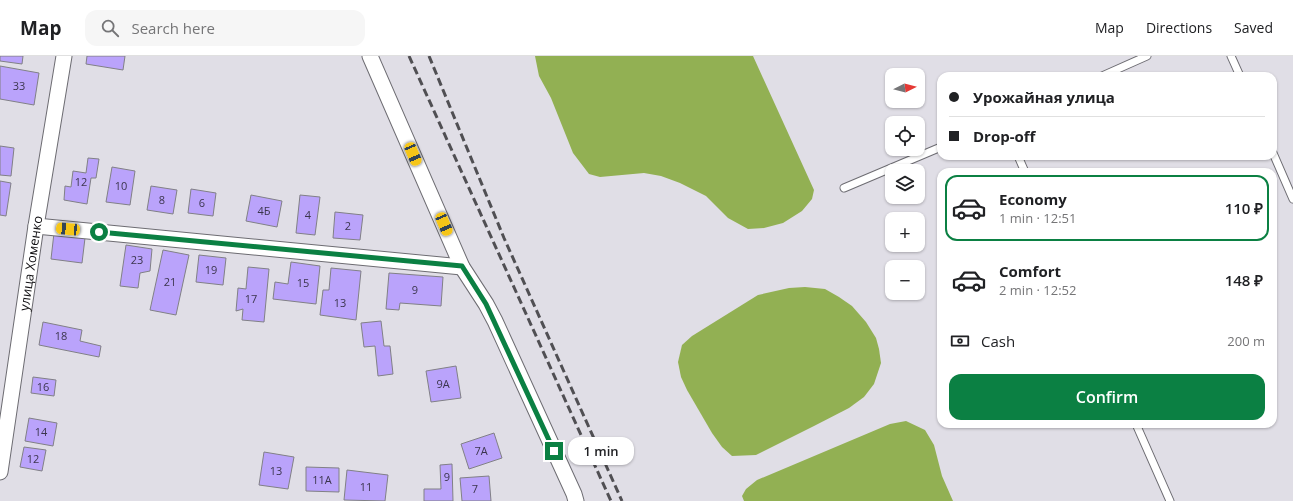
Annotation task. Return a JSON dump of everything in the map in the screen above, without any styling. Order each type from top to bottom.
[{"type":"street","name":"улица Хоменко","points":[[0,472],[36,226],[64,56]]},
{"type":"street","points":[[370,56],[462,266],[495,321],[576,501]]},
{"type":"street","points":[[36,226],[462,266]]},
{"type":"lane","points":[[1111,72],[1147,56]]},
{"type":"lane","points":[[1231,56],[1238,72]]},
{"type":"lane","points":[[844,188],[937,149]]},
{"type":"lane","points":[[1276,160],[1293,199]]},
{"type":"lane","points":[[1138,428],[1170,501]]},
{"type":"green space","points":[[535,56],[753,56],[814,190],[812,199],[802,211],[783,223],[764,228],[748,229],[728,218],[706,196],[680,183],[661,176],[644,173],[600,177],[589,174],[573,153],[551,98],[539,76]]},
{"type":"green space","points":[[805,287],[825,289],[839,297],[852,306],[866,322],[876,338],[881,363],[874,384],[864,397],[849,408],[814,426],[756,455],[732,456],[722,447],[712,433],[681,377],[678,362],[682,345],[692,336],[758,295],[789,288]]},
{"type":"green space","points":[[906,421],[925,430],[934,445],[942,476],[953,501],[744,501],[742,496],[746,489],[757,480],[890,424]]},
{"type":"building","points":[[0,56],[23,56],[22,64],[0,61]]},
{"type":"building","points":[[87,56],[125,56],[123,70],[86,64]]},
{"type":"building","points":[[0,66],[39,73],[34,105],[0,99]]},
{"type":"building","points":[[0,146],[14,148],[11,176],[0,175]]},
{"type":"building","points":[[88,158],[99,159],[96,178],[91,178],[87,204],[64,200],[65,186],[71,187],[73,171],[86,173]]},
{"type":"building","points":[[112,167],[135,171],[130,205],[106,202]]},
{"type":"building","points":[[0,181],[11,183],[6,216],[0,215]]},
{"type":"building","points":[[151,186],[177,190],[173,214],[147,210]]},
{"type":"building","points":[[191,189],[216,193],[213,216],[188,213]]},
{"type":"building","points":[[251,195],[282,201],[277,227],[246,221]]},
{"type":"building","points":[[300,195],[320,197],[315,235],[296,233]]},
{"type":"building","points":[[335,212],[363,215],[360,240],[333,238]]},
{"type":"building","points":[[54,233],[85,238],[82,263],[51,259]]},
{"type":"building","points":[[126,245],[152,249],[150,271],[140,273],[138,288],[120,286]]},
{"type":"building","points":[[163,250],[189,255],[176,315],[150,310]]},
{"type":"building","points":[[199,255],[226,258],[223,285],[196,282]]},
{"type":"building","points":[[291,262],[320,266],[316,304],[273,299],[275,282],[288,284]]},
{"type":"building","points":[[248,267],[269,269],[264,322],[242,320],[243,309],[236,311],[238,288],[246,289]]},
{"type":"building","points":[[331,268],[361,271],[356,320],[320,315],[323,290],[329,290]]},
{"type":"building","points":[[389,273],[443,277],[441,306],[400,303],[399,310],[386,309]]},
{"type":"building","points":[[381,321],[384,346],[390,346],[393,374],[378,376],[375,346],[364,347],[361,323]]},
{"type":"building","points":[[43,322],[82,330],[80,341],[101,346],[99,357],[39,345]]},
{"type":"building","points":[[456,366],[461,398],[431,402],[426,371]]},
{"type":"building","points":[[33,377],[56,380],[54,396],[31,393]]},
{"type":"building","points":[[29,418],[57,423],[53,446],[25,441]]},
{"type":"building","points":[[494,433],[502,458],[469,469],[461,444]]},
{"type":"building","points":[[24,447],[46,450],[42,471],[20,467]]},
{"type":"building","points":[[264,452],[294,457],[288,489],[259,485]]},
{"type":"building","points":[[452,464],[453,501],[424,501],[424,489],[441,489],[440,465]]},
{"type":"building","points":[[306,467],[339,468],[339,492],[306,491]]},
{"type":"building","points":[[347,470],[388,475],[385,501],[344,500]]},
{"type":"building","points":[[489,476],[491,501],[462,501],[460,478]]},
{"type":"railway","points":[[409,56],[611,501]]},
{"type":"railway","points":[[429,56],[504,238],[622,501]]},
{"type":"route","points":[[99,232],[462,266],[495,321],[554,451]]}]
